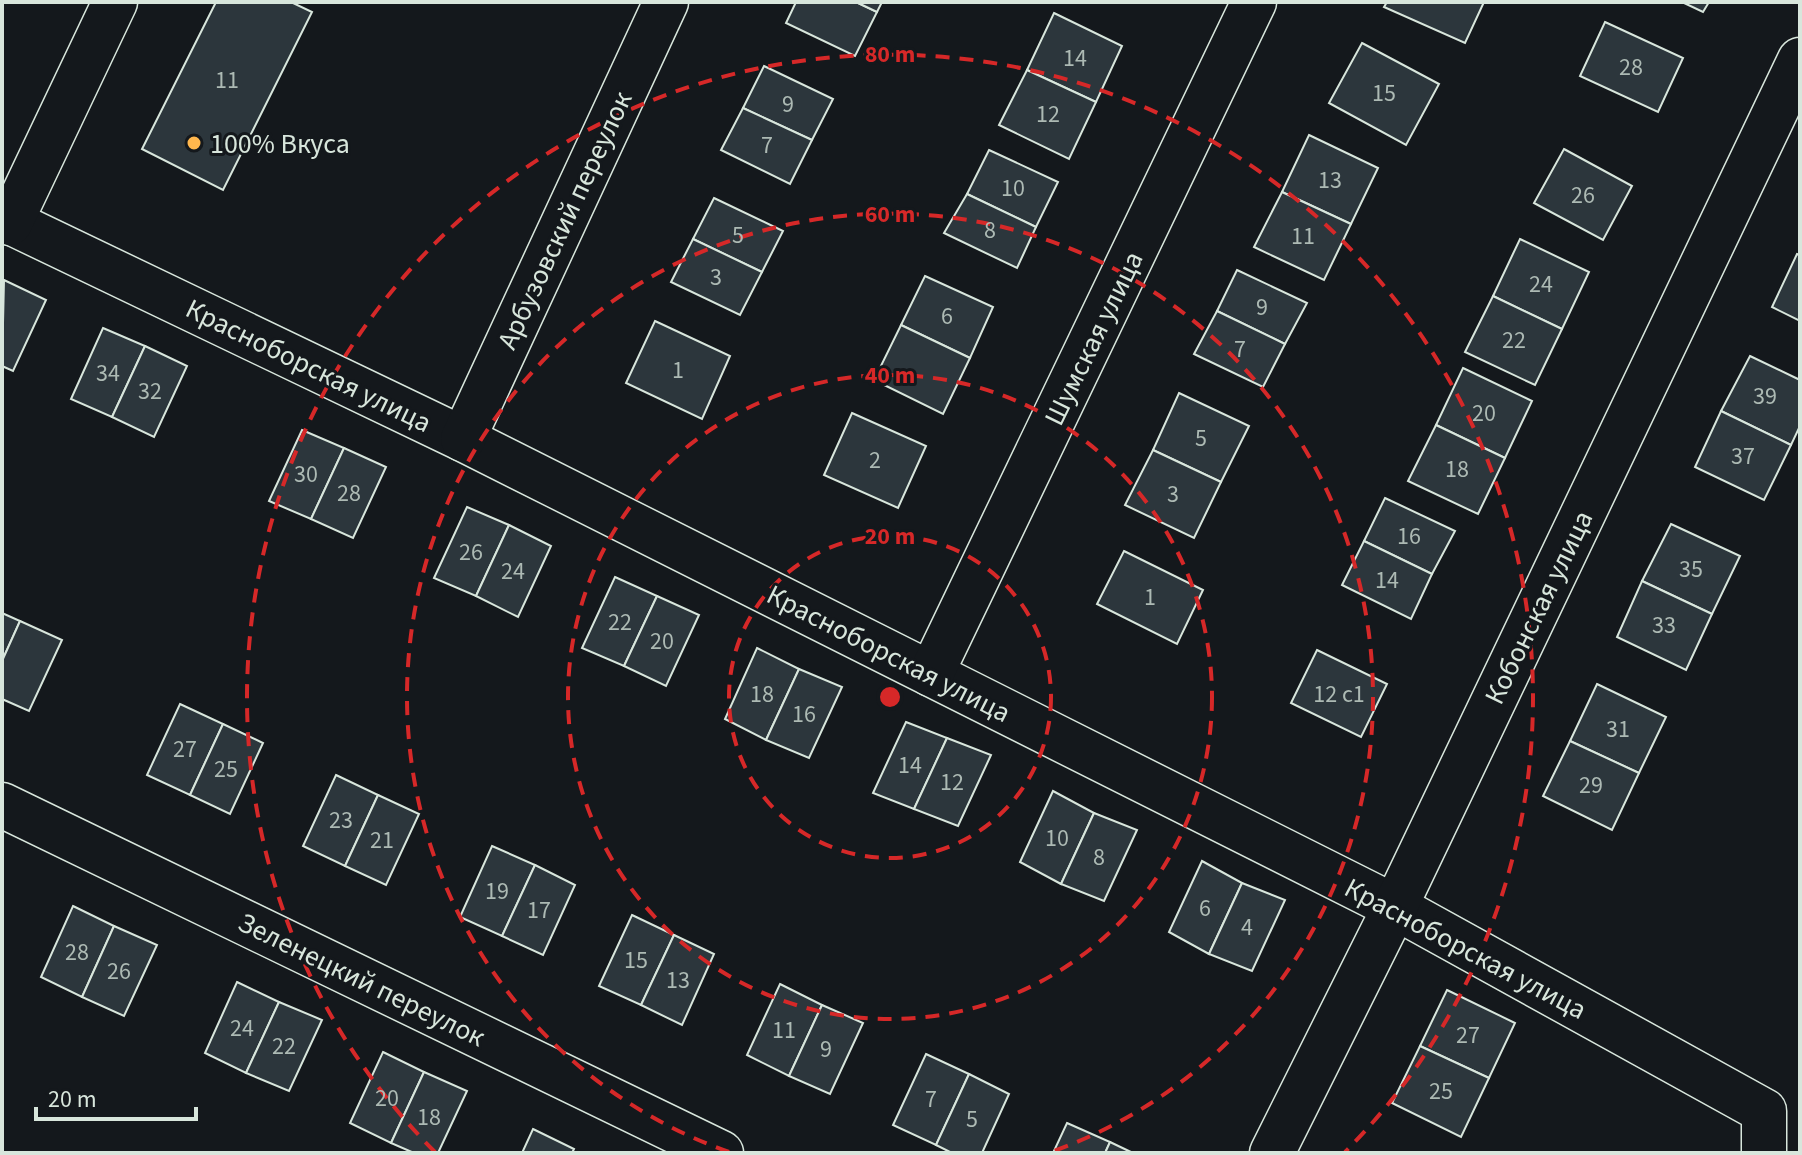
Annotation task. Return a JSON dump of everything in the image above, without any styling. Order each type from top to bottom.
[{"type":"street","points":[[6,220],[115,2]]},
{"type":"street","name":"Арбузовский переулок","points":[[463,439],[666,2]]},
{"type":"street","name":"Шумская улица","points":[[931,674],[1254,2]]},
{"type":"street","name":"Кобонская улица","points":[[1272,1153],[1395,907],[1800,60]]},
{"type":"street","name":"Красноборская улица","points":[[6,220],[463,439],[1395,907],[1764,1132]]},
{"type":"street","name":"Зеленецкий переулок","points":[[2,805],[721,1153]]},
{"type":"building","points":[[216,2],[291,2],[312,12],[223,190],[142,149]]},
{"type":"building","points":[[796,2],[856,2],[877,12],[855,56],[786,23]]},
{"type":"building","points":[[856,2],[882,2],[877,12]]},
{"type":"building","points":[[1387,2],[1484,2],[1465,43],[1384,7]]},
{"type":"building","points":[[1682,2],[1709,2],[1703,12]]},
{"type":"building","points":[[1054,13],[1122,46],[1096,102],[1027,70]]},
{"type":"building","points":[[1605,22],[1683,58],[1658,112],[1580,76]]},
{"type":"building","points":[[1362,43],[1439,84],[1406,145],[1329,103]]},
{"type":"building","points":[[764,66],[833,99],[812,140],[743,108]]},
{"type":"building","points":[[1027,70],[1096,102],[1069,159],[999,125]]},
{"type":"building","points":[[743,108],[812,140],[790,184],[721,150]]},
{"type":"building","points":[[1309,135],[1378,168],[1351,224],[1282,192]]},
{"type":"building","points":[[1564,149],[1632,186],[1603,240],[1534,203]]},
{"type":"building","points":[[989,150],[1058,182],[1036,227],[967,194]]},
{"type":"building","points":[[1282,192],[1351,224],[1324,280],[1254,247]]},
{"type":"building","points":[[967,194],[1036,227],[1017,268],[944,233]]},
{"type":"building","points":[[714,198],[783,231],[762,272],[693,239]]},
{"type":"building","points":[[693,239],[762,272],[740,315],[671,282]]},
{"type":"building","points":[[1520,239],[1589,272],[1562,329],[1493,296]]},
{"type":"building","points":[[1797,254],[1800,255],[1800,321],[1772,307]]},
{"type":"building","points":[[1237,270],[1307,303],[1285,344],[1217,311]]},
{"type":"building","points":[[925,276],[993,307],[970,358],[901,325]]},
{"type":"building","points":[[4,280],[46,300],[13,371],[2,366]]},
{"type":"building","points":[[1493,296],[1562,329],[1535,385],[1465,352]]},
{"type":"building","points":[[1217,311],[1285,344],[1263,387],[1194,354]]},
{"type":"building","points":[[655,321],[730,356],[702,419],[626,383]]},
{"type":"building","points":[[901,325],[970,358],[943,414],[874,380]]},
{"type":"building","points":[[103,328],[145,346],[112,417],[71,399]]},
{"type":"building","points":[[145,346],[187,366],[154,437],[112,417]]},
{"type":"building","points":[[1750,356],[1800,380],[1800,426],[1791,445],[1721,411]]},
{"type":"building","points":[[1463,368],[1532,401],[1505,458],[1436,425]]},
{"type":"building","points":[[1179,393],[1249,426],[1221,482],[1153,450]]},
{"type":"building","points":[[1721,411],[1791,445],[1764,500],[1695,467]]},
{"type":"building","points":[[852,413],[926,446],[898,508],[824,475]]},
{"type":"building","points":[[1436,425],[1505,458],[1478,514],[1408,481]]},
{"type":"building","points":[[302,430],[344,448],[311,519],[269,501]]},
{"type":"building","points":[[344,448],[386,467],[353,538],[311,519]]},
{"type":"building","points":[[1153,450],[1221,482],[1194,538],[1125,505]]},
{"type":"building","points":[[1385,498],[1455,531],[1432,574],[1364,541]]},
{"type":"building","points":[[467,507],[509,525],[476,596],[434,578]]},
{"type":"building","points":[[1671,524],[1740,556],[1712,614],[1642,581]]},
{"type":"building","points":[[509,525],[551,546],[518,617],[476,596]]},
{"type":"building","points":[[1364,541],[1432,574],[1411,619],[1342,585]]},
{"type":"building","points":[[1124,551],[1203,590],[1177,644],[1097,604]]},
{"type":"building","points":[[615,577],[657,596],[624,666],[582,648]]},
{"type":"building","points":[[1642,581],[1712,614],[1686,670],[1617,637]]},
{"type":"building","points":[[657,596],[699,615],[666,686],[624,666]]},
{"type":"building","points":[[2,613],[20,621],[2,661]]},
{"type":"building","points":[[20,621],[62,640],[29,711],[2,699],[2,661]]},
{"type":"building","points":[[757,648],[799,669],[766,740],[725,719]]},
{"type":"building","points":[[1317,650],[1387,684],[1361,737],[1291,703]]},
{"type":"building","points":[[799,669],[842,687],[809,758],[766,740]]},
{"type":"building","points":[[1597,684],[1666,717],[1639,773],[1570,741]]},
{"type":"building","points":[[180,704],[223,724],[190,795],[147,775]]},
{"type":"building","points":[[906,722],[947,738],[914,809],[873,793]]},
{"type":"building","points":[[223,724],[263,743],[230,814],[190,795]]},
{"type":"building","points":[[947,738],[991,755],[958,826],[914,809]]},
{"type":"building","points":[[1570,741],[1639,773],[1612,830],[1543,796]]},
{"type":"building","points":[[336,775],[378,795],[345,866],[303,846]]},
{"type":"building","points":[[1053,791],[1094,813],[1061,884],[1020,862]]},
{"type":"building","points":[[378,795],[419,814],[386,885],[345,866]]},
{"type":"building","points":[[1094,813],[1137,830],[1104,901],[1061,884]]},
{"type":"building","points":[[492,846],[535,865],[502,936],[460,917]]},
{"type":"building","points":[[1202,861],[1242,883],[1209,954],[1169,932]]},
{"type":"building","points":[[535,865],[575,885],[543,955],[502,936]]},
{"type":"building","points":[[1242,883],[1285,900],[1252,971],[1209,954]]},
{"type":"building","points":[[73,906],[114,926],[82,997],[41,977]]},
{"type":"building","points":[[632,915],[674,935],[641,1005],[599,986]]},
{"type":"building","points":[[114,926],[157,945],[124,1016],[82,997]]},
{"type":"building","points":[[674,935],[714,954],[682,1025],[641,1005]]},
{"type":"building","points":[[237,982],[279,1002],[246,1073],[205,1053]]},
{"type":"building","points":[[780,984],[822,1005],[789,1076],[747,1055]]},
{"type":"building","points":[[1447,990],[1515,1023],[1489,1078],[1420,1046]]},
{"type":"building","points":[[279,1002],[322,1020],[289,1091],[246,1073]]},
{"type":"building","points":[[822,1005],[863,1023],[830,1094],[789,1076]]},
{"type":"building","points":[[1420,1046],[1489,1078],[1461,1137],[1392,1103]]},
{"type":"building","points":[[383,1052],[424,1072],[391,1143],[350,1123]]},
{"type":"building","points":[[926,1054],[969,1074],[936,1145],[893,1125]]},
{"type":"building","points":[[424,1072],[467,1091],[438,1153],[414,1153],[391,1143]]},
{"type":"building","points":[[969,1074],[1009,1094],[982,1153],[952,1153],[936,1145]]},
{"type":"building","points":[[1067,1123],[1110,1142],[1105,1153],[1053,1153]]},
{"type":"building","points":[[533,1129],[574,1149],[572,1153],[522,1153]]},
{"type":"building","points":[[1110,1142],[1133,1153],[1105,1153]]},
{"type":"place","name":"100% Вкуса","points":[[194,143]]}]
